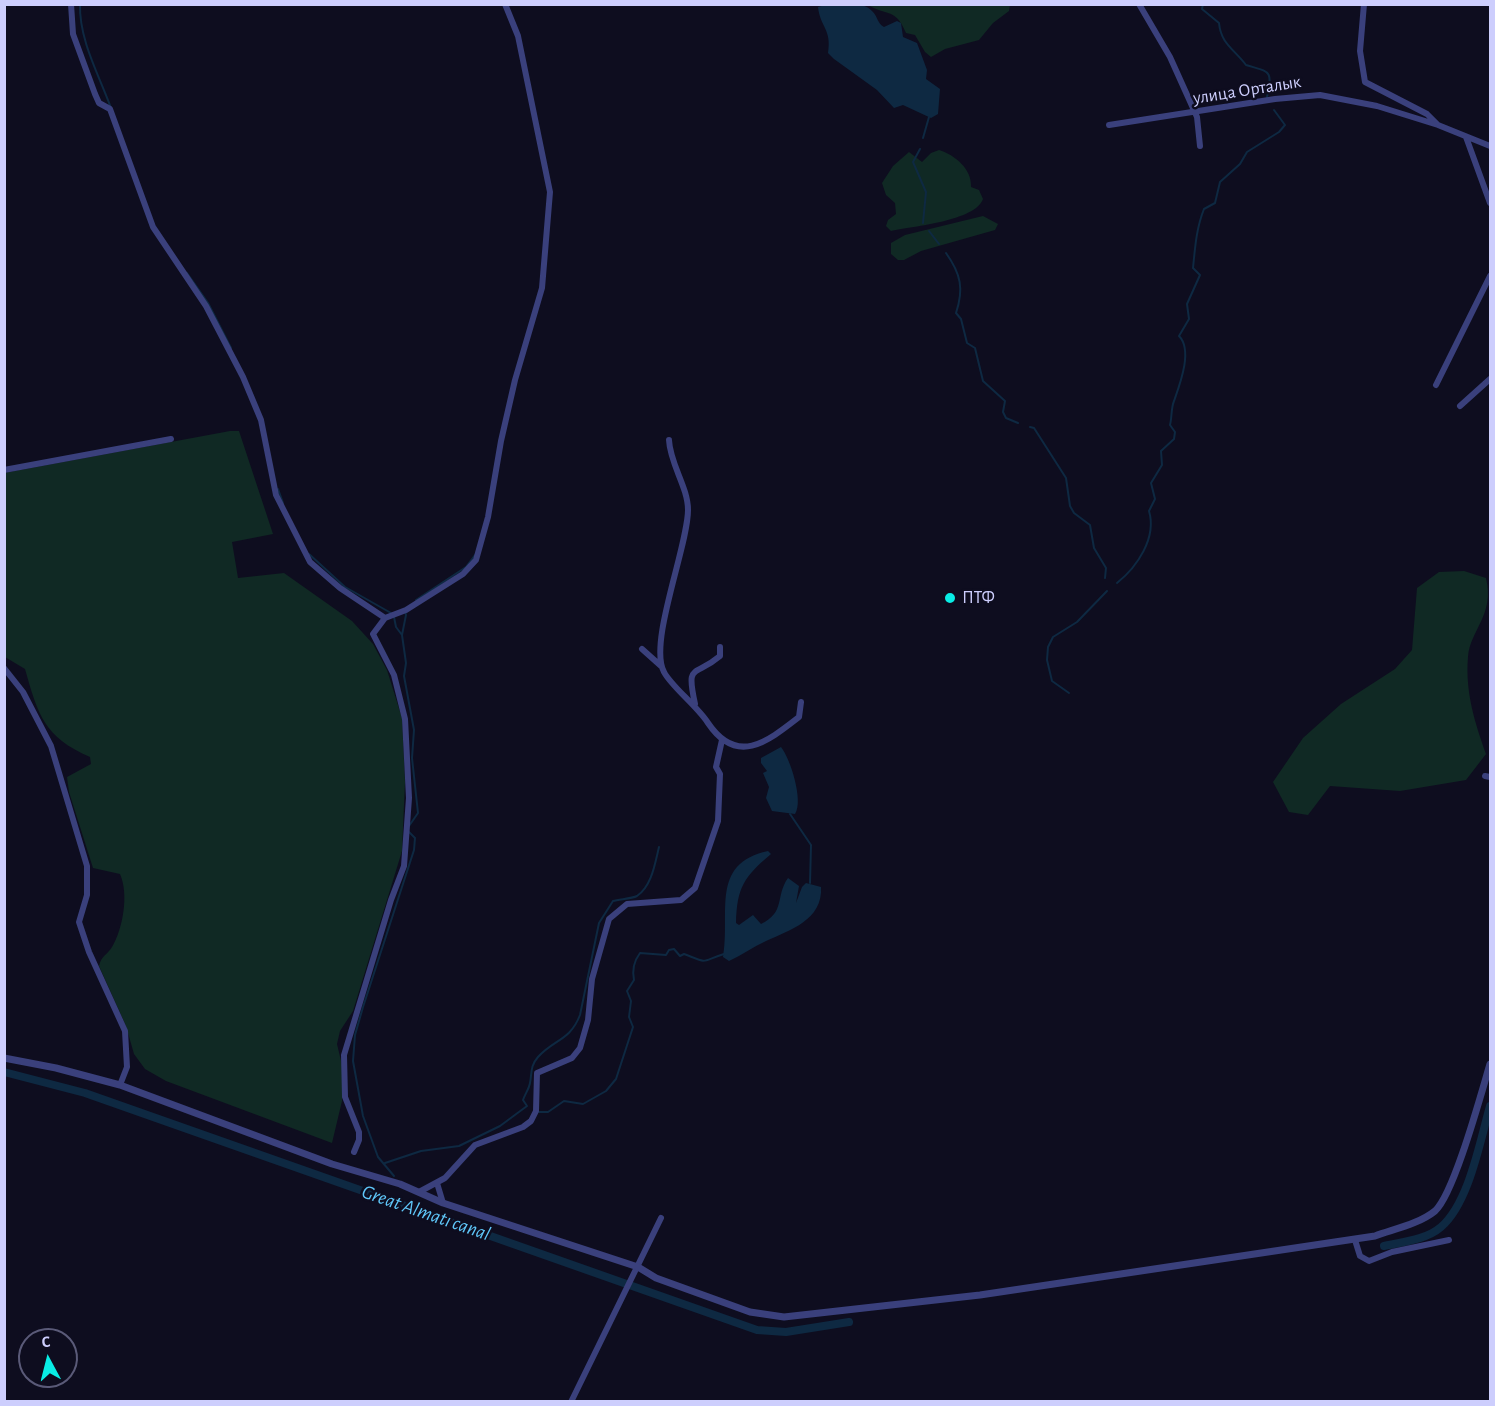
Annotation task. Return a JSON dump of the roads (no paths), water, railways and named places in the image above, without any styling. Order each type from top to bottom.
[{"type":"street","points":[[71,4],[73,34],[95,94],[99,103],[110,109],[153,227],[206,306],[243,378],[261,420],[276,495],[310,562],[340,588],[385,618]]},
{"type":"street","points":[[354,1152],[359,1140],[359,1132],[345,1097],[346,1044],[406,852],[405,827],[409,798],[405,719],[394,675],[373,634],[385,618],[406,610],[463,574],[476,560],[488,517],[501,441],[515,380],[542,288],[550,192],[518,36],[505,4]]},
{"type":"street","points":[[1139,4],[1170,57],[1195,113],[1200,146]]},
{"type":"street","points":[[1364,4],[1360,51],[1365,82],[1427,114],[1438,126]]},
{"type":"street","name":"улица Орталык","points":[[1109,125],[1275,99],[1320,95],[1358,101],[1438,126],[1491,146]]},
{"type":"street","points":[[1466,137],[1491,203]]},
{"type":"street","points":[[1436,385],[1491,276]]},
{"type":"street","points":[[1460,406],[1491,379]]},
{"type":"street","points":[[4,470],[171,439]]},
{"type":"street","points":[[661,666],[670,592],[688,512],[669,440]]},
{"type":"street","points":[[695,705],[690,687],[691,679],[698,668],[720,656],[720,647]]},
{"type":"street","points":[[642,650],[661,666],[665,675],[695,705],[722,740],[734,747],[759,743],[799,717],[801,702]]},
{"type":"street","points":[[4,668],[23,692],[51,746],[87,866],[87,896],[80,922],[89,952],[125,1031],[127,1066],[120,1085]]},
{"type":"street","points":[[419,1192],[437,1183],[460,1165],[476,1145],[523,1127],[531,1121],[536,1111],[537,1072],[576,1055],[585,1035],[592,979],[609,919],[627,904],[681,900],[695,888],[718,821],[720,774],[716,767],[722,740]]},
{"type":"street","points":[[4,1058],[56,1068],[120,1085],[332,1164],[381,1177],[443,1203],[750,1312],[784,1317],[930,1301],[1243,1254],[1355,1240],[1424,1218],[1440,1205],[1453,1179],[1491,1064]]},
{"type":"street","points":[[437,1183],[443,1203]]},
{"type":"street","points":[[571,1401],[628,1292],[661,1218]]},
{"type":"street","points":[[1355,1240],[1360,1256],[1369,1262],[1392,1252],[1449,1240]]},
{"type":"water","points":[[857,4],[869,8],[884,27],[897,21],[901,23],[903,37],[917,43],[927,70],[926,79],[940,89],[938,114],[931,118],[903,105],[894,108],[877,90],[834,59],[828,53],[827,33],[819,14],[818,7]]},
{"type":"water","points":[[781,747],[792,770],[797,790],[798,800],[795,814],[772,811],[766,798],[769,787],[763,773],[767,771],[761,763],[761,758]]},
{"type":"water","points":[[768,851],[771,854],[748,876],[740,891],[736,923],[739,925],[753,915],[761,924],[769,919],[777,909],[788,878],[799,886],[796,903],[806,883],[821,887],[817,908],[811,916],[794,928],[729,961],[723,957],[726,892],[730,879],[737,867],[749,857]]},
{"type":"waterway","points":[[80,4],[86,44],[111,108]]},
{"type":"waterway","points":[[1203,4],[1202,9],[1219,23],[1225,41],[1246,65],[1267,73],[1270,81],[1267,97]]},
{"type":"waterway","points":[[1117,583],[1132,569],[1148,541],[1151,521],[1149,511],[1155,499],[1151,483],[1162,465],[1161,451],[1174,439],[1175,432],[1170,425],[1172,410],[1185,358],[1183,342],[1179,336],[1189,319],[1187,304],[1200,275],[1193,268],[1201,216],[1204,209],[1215,203],[1220,182],[1240,164],[1247,152],[1279,132],[1285,125],[1274,110]]},
{"type":"waterway","points":[[923,138],[929,117]]},
{"type":"waterway","points":[[920,149],[913,162],[926,192],[923,223]]},
{"type":"waterway","points":[[929,231],[939,244]]},
{"type":"waterway","points":[[946,253],[960,282],[956,313],[961,319],[967,343],[975,348],[983,381],[1005,401],[1003,412],[1006,418],[1018,423]]},
{"type":"waterway","points":[[187,273],[208,303],[231,348]]},
{"type":"waterway","points":[[1030,427],[1034,428],[1066,478],[1070,506],[1074,513],[1090,525],[1094,548],[1106,568],[1105,578]]},
{"type":"waterway","points":[[278,489],[283,503]]},
{"type":"waterway","points":[[309,554],[345,587],[391,613]]},
{"type":"waterway","points":[[416,600],[466,567],[475,555]]},
{"type":"waterway","points":[[1069,693],[1052,681],[1047,660],[1048,647],[1053,637],[1077,622],[1107,591]]},
{"type":"waterway","points":[[405,611],[402,635],[406,663],[404,676],[414,730],[412,758],[418,813],[409,826]]},
{"type":"waterway","points":[[394,617],[396,627],[402,635]]},
{"type":"waterway","points":[[790,814],[811,845],[810,883]]},
{"type":"waterway","points":[[394,1176],[378,1157],[363,1116],[353,1061],[355,1035],[363,1007],[414,850],[415,838],[409,832]]},
{"type":"waterway","points":[[385,1163],[421,1151],[459,1146],[500,1126],[527,1106],[523,1100],[535,1060],[567,1035],[580,1015],[599,923],[613,901],[634,897],[642,892],[652,874],[659,847]]},
{"type":"waterway","points":[[539,1112],[548,1112],[564,1101],[583,1104],[606,1091],[616,1079],[633,1027],[629,1017],[631,1001],[627,991],[634,980],[634,966],[640,953],[666,955],[669,950],[674,949],[680,956],[684,954],[704,961],[724,954]]},
{"type":"waterway","name":"Great Almatı canal","points":[[4,1072],[85,1093],[757,1330],[786,1332],[849,1322]]},
{"type":"waterway","name":"Great Almatı canal","points":[[1384,1246],[1428,1235],[1441,1227],[1451,1216],[1472,1171],[1490,1106]]},
{"type":"place","name":"ПТФ","points":[[950,598]]}]
